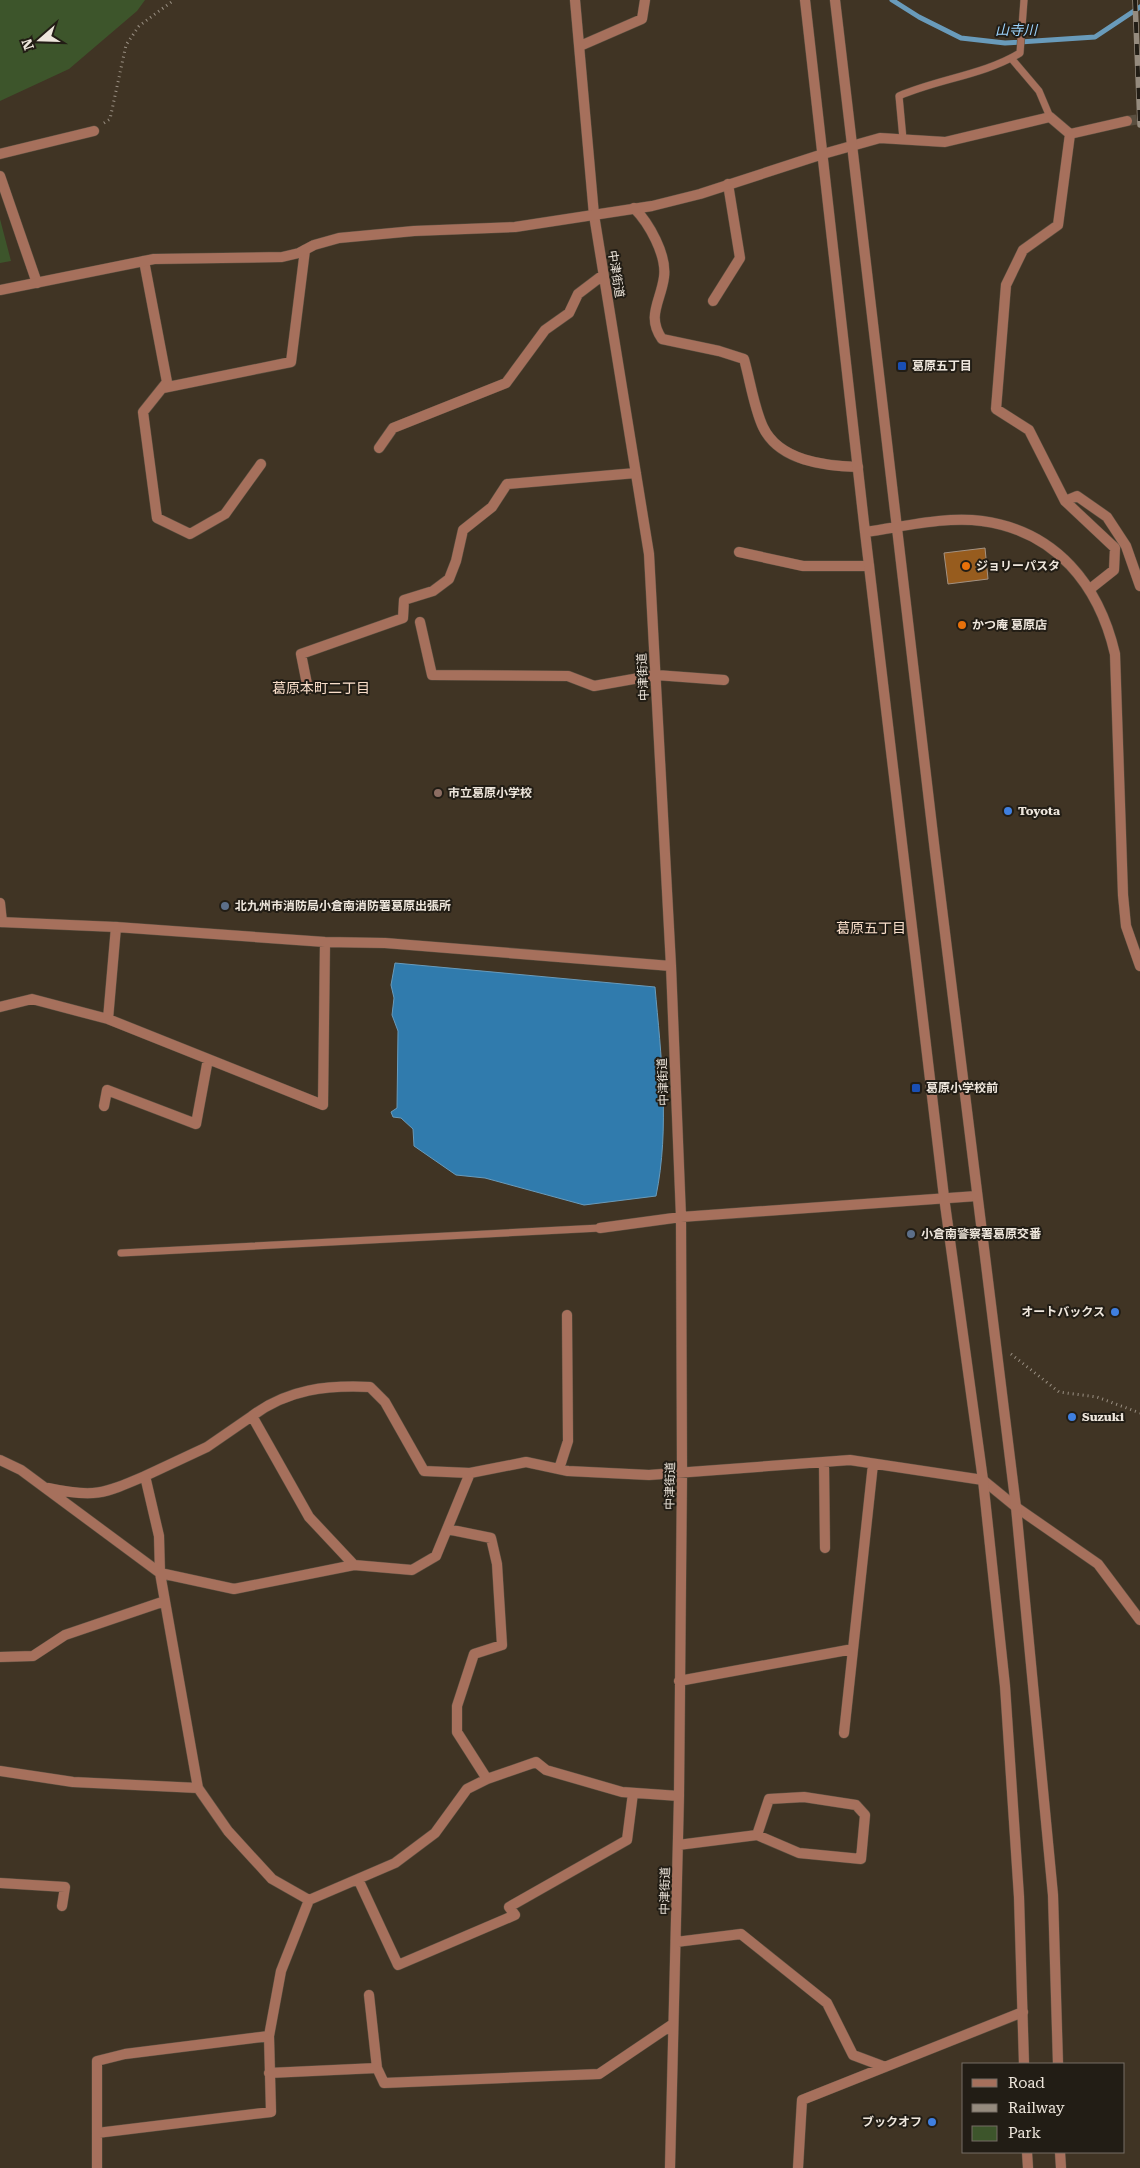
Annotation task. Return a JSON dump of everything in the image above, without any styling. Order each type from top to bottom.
[{"type":"street","name":"中津街道","points":[[575,0],[594,215],[649,554],[671,966],[681,1217],[682,1474],[679,1796],[670,2168]]},
{"type":"street","points":[[580,46],[642,18],[645,0]]},
{"type":"street","points":[[805,0],[869,566],[944,1197],[983,1480],[1005,1686],[1019,1897],[1024,2063]]},
{"type":"street","points":[[835,0],[896,528],[1016,1507],[1052,1895],[1058,2063]]},
{"type":"street","points":[[0,290],[144,261],[282,256],[338,238],[414,231],[514,227],[594,215],[700,194],[823,154],[880,138],[945,142],[1050,117],[1070,134]]},
{"type":"street","points":[[1070,134],[1127,121]]},
{"type":"street","points":[[0,154],[94,131]]},
{"type":"street","points":[[1070,134],[1058,225],[1023,250],[1006,285],[996,409],[1029,430],[1065,501],[1115,548],[1114,570],[1090,589]]},
{"type":"street","points":[[0,176],[37,282]]},
{"type":"street","points":[[713,301],[740,258],[728,184]]},
{"type":"street","points":[[634,208],[646,219],[659,247],[664,276],[654,313],[654,328],[662,339],[719,350],[744,359],[762,427],[772,440],[786,452],[828,466],[858,467]]},
{"type":"street","points":[[163,388],[291,362],[305,250]]},
{"type":"street","points":[[144,261],[168,382],[143,412],[157,518],[190,534],[225,514],[261,464]]},
{"type":"street","points":[[378,448],[393,428],[506,383],[545,330],[569,313],[578,294],[603,275]]},
{"type":"street","points":[[308,689],[301,654],[403,618],[404,600],[433,591],[449,579],[456,561],[463,530],[492,506],[507,484],[636,473]]},
{"type":"street","points":[[1065,501],[1077,496],[1107,517],[1126,546],[1140,586]]},
{"type":"street","points":[[865,532],[937,522],[981,521],[1015,528],[1046,543],[1070,564],[1090,589],[1109,628],[1115,654],[1123,895],[1126,926],[1140,966]]},
{"type":"street","points":[[739,552],[804,566],[869,566]]},
{"type":"street","points":[[420,622],[432,675],[568,676],[594,686],[656,675],[724,680]]},
{"type":"street","points":[[0,903],[1,922],[116,927],[325,942],[385,943],[671,966]]},
{"type":"street","points":[[108,1019],[116,927]]},
{"type":"street","points":[[0,1007],[32,1000],[108,1019],[323,1105],[325,942]]},
{"type":"street","points":[[104,1106],[108,1090],[196,1124],[208,1059]]},
{"type":"street","points":[[600,1228],[681,1217],[977,1196]]},
{"type":"street","points":[[559,1469],[568,1441],[567,1316]]},
{"type":"street","points":[[44,1487],[74,1494],[96,1495],[145,1476],[207,1447],[265,1406],[315,1388],[370,1387],[385,1402],[424,1471],[470,1473],[526,1462],[559,1469],[648,1475],[682,1474],[850,1460],[983,1480],[1016,1507],[1098,1564],[1140,1620]]},
{"type":"street","points":[[252,1416],[309,1517],[354,1565]]},
{"type":"street","points":[[0,1460],[22,1470],[160,1573],[234,1589],[354,1565],[412,1570],[436,1556],[470,1473]]},
{"type":"street","points":[[824,1462],[825,1548]]},
{"type":"street","points":[[844,1733],[873,1464]]},
{"type":"street","points":[[145,1476],[159,1536],[160,1573],[198,1788],[228,1831],[272,1879],[308,1900]]},
{"type":"street","points":[[447,1529],[491,1538],[497,1564],[502,1645],[474,1654],[457,1706],[457,1732],[487,1779]]},
{"type":"street","points":[[0,1657],[33,1656],[65,1635],[165,1601]]},
{"type":"street","points":[[679,1681],[853,1649]]},
{"type":"street","points":[[97,2133],[271,2112],[269,2036],[281,1971],[308,1900],[395,1863],[435,1833],[467,1789],[487,1779],[536,1762],[546,1770],[622,1792],[679,1796]]},
{"type":"street","points":[[0,1771],[73,1782],[198,1788]]},
{"type":"street","points":[[358,1879],[398,1965],[515,1915],[509,1907],[627,1840],[633,1793]]},
{"type":"street","points":[[678,1844],[757,1835],[799,1853],[861,1859],[865,1815],[856,1806],[812,1798],[769,1799],[757,1835]]},
{"type":"street","points":[[0,1883],[65,1886],[62,1906]]},
{"type":"street","points":[[676,1942],[741,1934],[827,2003],[853,2055],[885,2067]]},
{"type":"street","points":[[369,1995],[377,2068],[384,2083],[599,2074],[673,2024]]},
{"type":"street","points":[[798,2168],[802,2100],[1023,2012]]},
{"type":"street","points":[[97,2168],[97,2061],[125,2054],[269,2036]]},
{"type":"street","points":[[269,2073],[377,2068]]},
{"type":"street","points":[[1027,2153],[1028,2168]]},
{"type":"street","points":[[1060,2153],[1061,2168]]},
{"type":"lane","points":[[903,139],[899,96],[927,84],[966,74],[1011,58],[1020,52],[1024,0]]},
{"type":"lane","points":[[1011,58],[1039,91],[1050,117]]},
{"type":"lane","points":[[121,1253],[600,1228]]},
{"type":"path","points":[[94,131],[110,119],[126,45],[139,26],[174,0]]},
{"type":"path","points":[[995,1340],[1059,1392],[1097,1397],[1140,1413]]},
{"type":"green space","points":[[0,0],[145,0],[137,11],[69,69],[0,101]]},
{"type":"green space","points":[[0,219],[11,261],[0,263]]},
{"type":"water","points":[[395,963],[655,987],[663,1092],[663,1144],[656,1196],[584,1205],[485,1178],[456,1175],[414,1146],[413,1129],[401,1118],[393,1117],[391,1112],[397,1108],[398,1031],[392,1015],[394,998],[391,985]]},
{"type":"building","name":"ジョリーパスタ","points":[[985,548],[988,579],[948,584],[944,553]]},
{"type":"waterway","name":"山寺川","points":[[892,0],[919,17],[961,38],[1005,43],[1095,37],[1140,7]]},
{"type":"tunnel","points":[[1127,121],[1140,119]]},
{"type":"railway","points":[[1135,0],[1140,125]]},
{"type":"place","name":"葛原五丁目","points":[[902,366]]},
{"type":"place","name":"ジョリーパスタ","points":[[966,566]]},
{"type":"place","name":"かつ庵 葛原店","points":[[962,625]]},
{"type":"place","name":"市立葛原小学校","points":[[438,793]]},
{"type":"place","name":"Toyota","points":[[1008,811]]},
{"type":"place","name":"北九州市消防局小倉南消防署葛原出張所","points":[[225,906]]},
{"type":"place","name":"葛原小学校前","points":[[916,1088]]},
{"type":"place","name":"小倉南警察署葛原交番","points":[[911,1234]]},
{"type":"place","name":"オートバックス","points":[[1115,1312]]},
{"type":"place","name":"Suzuki","points":[[1072,1417]]},
{"type":"place","name":"ブックオフ","points":[[932,2122]]},
{"type":"district","name":"葛原本町二丁目","points":[[321,688]]},
{"type":"district","name":"葛原五丁目","points":[[871,928]]}]
